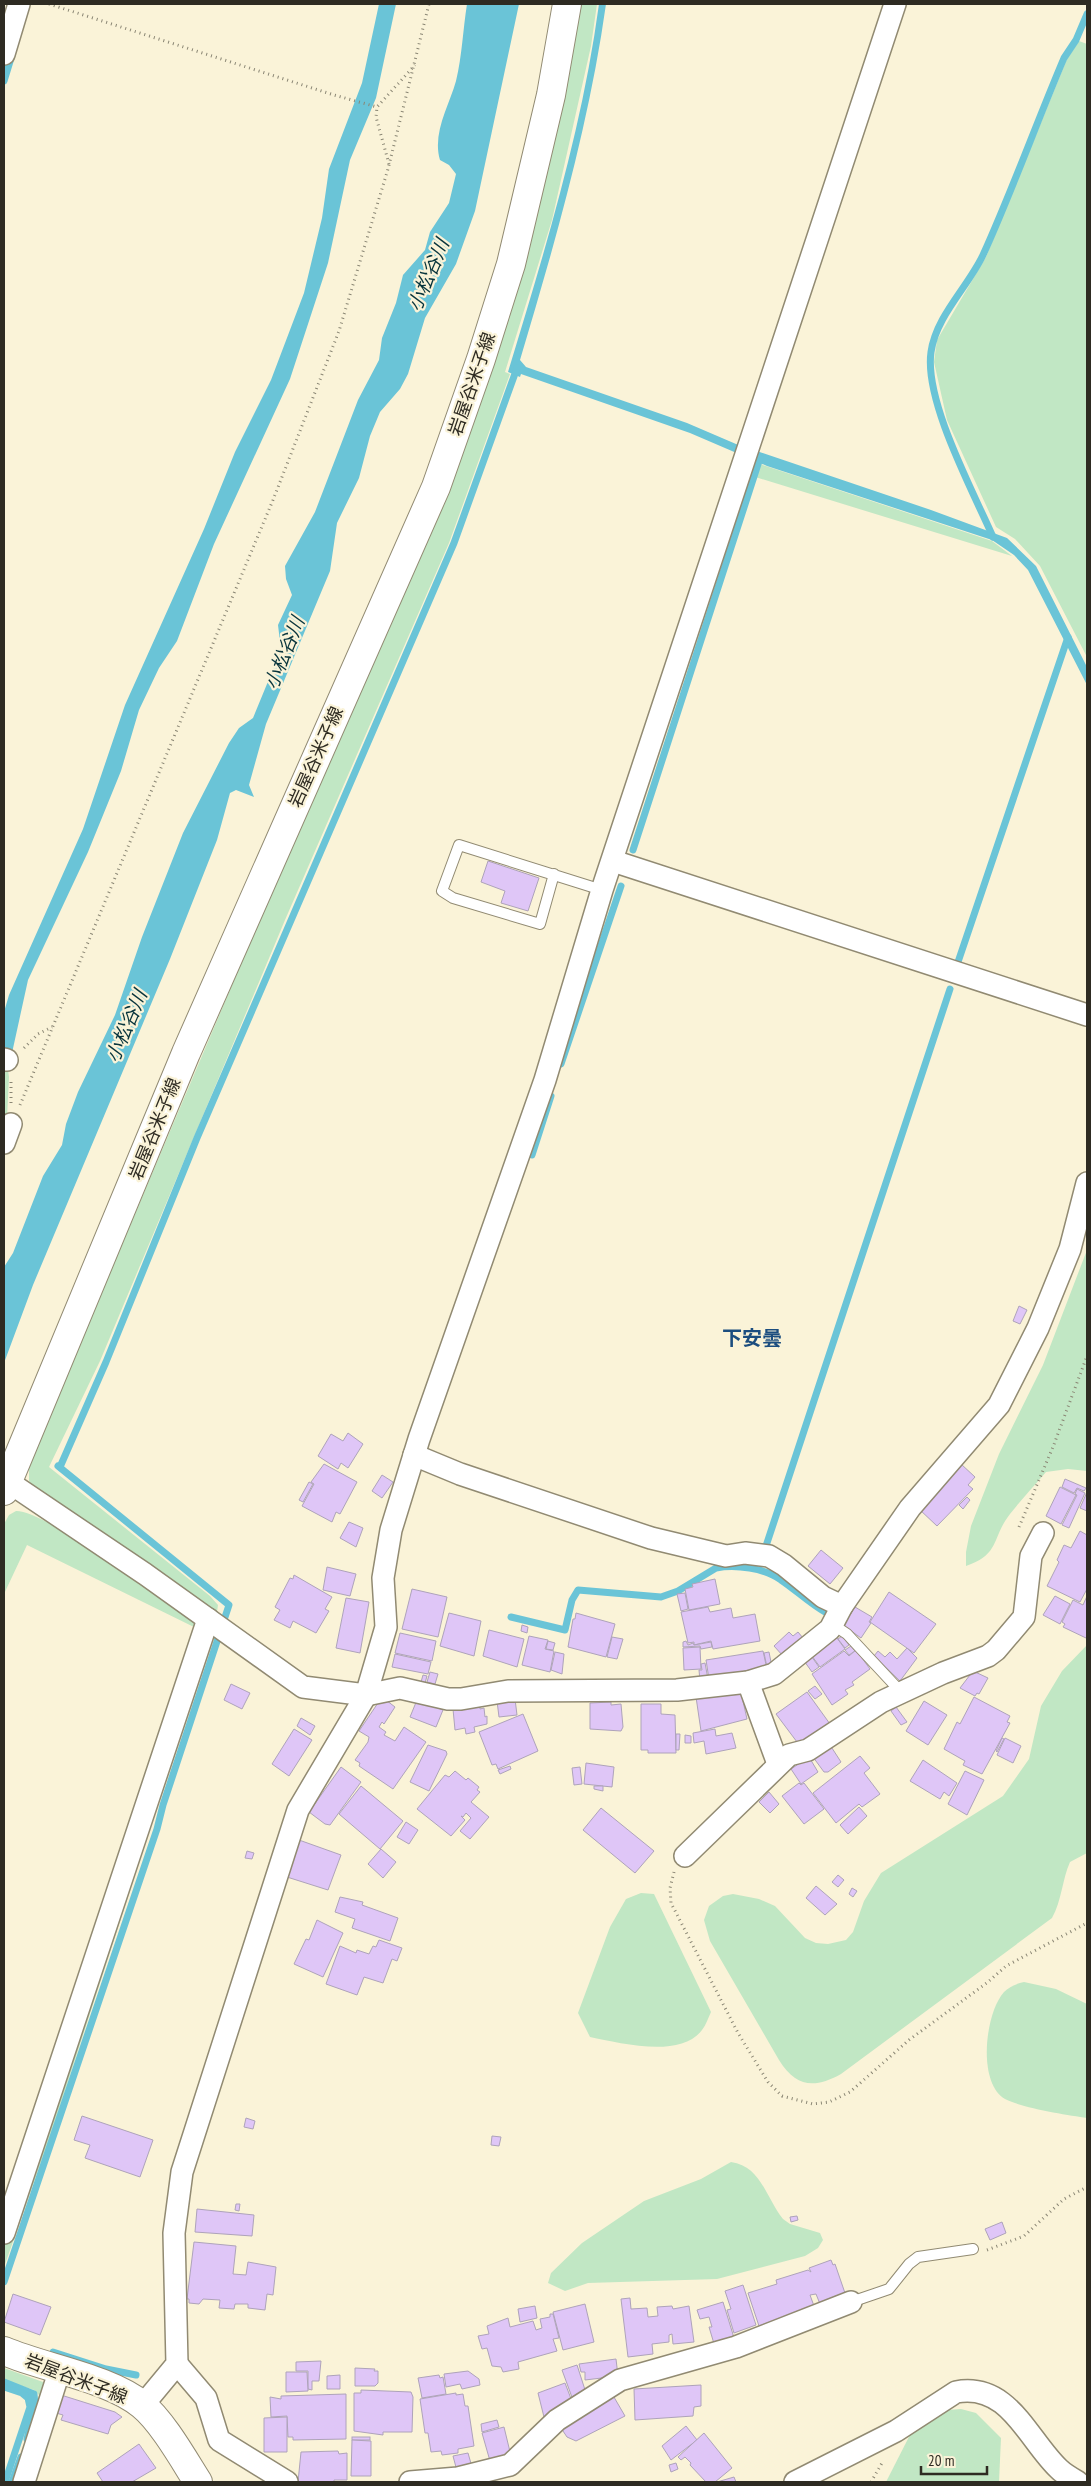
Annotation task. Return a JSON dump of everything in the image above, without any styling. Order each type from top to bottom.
[{"type":"main road","name":"岩屋谷米子線","points":[[5,1484],[186,1053],[436,487],[481,359],[511,264],[551,95],[567,4]]},
{"type":"main road","name":"岩屋谷米子線","points":[[4,2351],[117,2391],[142,2405],[173,2442],[198,2482]]},
{"type":"street","points":[[4,54],[19,4]]},
{"type":"street","points":[[287,2482],[219,2440],[206,2398],[177,2364],[174,2233],[182,2172],[298,1810],[366,1695],[386,1627],[383,1578],[391,1530],[414,1455],[544,1080],[602,890],[754,436],[895,4]]},
{"type":"street","points":[[613,861],[1087,1015]]},
{"type":"street","points":[[5,1484],[211,1621],[303,1687],[366,1695],[400,1688],[448,1699],[461,1699],[508,1692],[676,1690],[748,1682],[774,1674],[830,1629],[837,1615],[910,1508],[999,1406],[1038,1328],[1070,1249],[1087,1183]]},
{"type":"street","points":[[414,1455],[460,1474],[651,1538],[726,1556],[745,1553],[769,1556],[784,1565],[822,1597],[837,1615]]},
{"type":"street","points":[[685,1856],[778,1764],[790,1755],[808,1750],[881,1702],[942,1673],[988,1656],[996,1650],[1024,1617],[1031,1556],[1043,1533]]},
{"type":"street","points":[[4,2233],[211,1621]]},
{"type":"street","points":[[748,1682],[778,1764]]},
{"type":"street","points":[[417,2482],[458,2478],[510,2465],[557,2420],[620,2380],[736,2347],[851,2302]]},
{"type":"street","points":[[142,2405],[177,2364]]},
{"type":"street","points":[[24,2482],[60,2370]]},
{"type":"street","points":[[795,2482],[896,2431],[956,2392],[968,2390],[993,2396],[1019,2418],[1058,2468],[1078,2482]]},
{"type":"lane","points":[[554,874],[540,924],[453,898],[442,890],[459,845],[554,874],[602,890]]},
{"type":"lane","points":[[837,1615],[847,1634],[901,1692]]},
{"type":"lane","points":[[996,1650],[1006,1651],[1032,1623]]},
{"type":"lane","points":[[851,2302],[890,2289],[909,2264],[918,2257],[974,2249]]},
{"type":"path","points":[[49,4],[377,107]]},
{"type":"path","points":[[8,1134],[265,518],[326,366],[345,313],[389,165],[416,64],[429,4]]},
{"type":"path","points":[[389,165],[376,117],[377,107],[416,64]]},
{"type":"path","points":[[8,1134],[7,1060],[38,1034],[53,1027]]},
{"type":"path","points":[[1016,1534],[1053,1446],[1087,1356]]},
{"type":"path","points":[[685,1856],[672,1877],[670,1888],[671,1904],[734,2024],[768,2082],[782,2096],[814,2104],[829,2102],[850,2092],[909,2040],[988,1982],[1006,1966],[1087,1923]]},
{"type":"green space","points":[[580,4],[597,4],[591,46],[552,220],[505,372],[510,374],[449,543],[285,920],[100,1361],[49,1467],[210,1596],[218,1605],[217,1612],[41,1496],[29,1481],[29,1464],[466,433]]},
{"type":"green space","points":[[1079,41],[1087,44],[1087,657],[1040,566],[1015,539],[996,527],[947,420],[934,362],[937,340],[986,257],[1067,59]]},
{"type":"green space","points":[[754,462],[992,541],[1012,556],[752,476],[755,467]]},
{"type":"green space","points":[[4,1066],[8,1070],[9,1077],[7,1119],[4,1132]]},
{"type":"green space","points":[[1087,1250],[1087,1471],[1068,1469],[1046,1472],[1010,1514],[990,1551],[977,1561],[966,1566],[966,1552],[971,1526],[999,1454],[1043,1365]]},
{"type":"green space","points":[[16,1511],[30,1514],[51,1524],[104,1556],[193,1617],[198,1629],[27,1545],[4,1594],[4,1524],[9,1515]]},
{"type":"green space","points":[[1087,1645],[1087,1853],[1070,1862],[1052,1918],[841,2074],[822,2082],[814,2083],[806,2083],[792,2076],[779,2060],[710,1941],[704,1920],[709,1906],[723,1896],[733,1894],[759,1899],[775,1906],[805,1938],[816,1943],[828,1944],[846,1940],[853,1932],[864,1901],[881,1873],[1003,1796],[1029,1759],[1041,1706],[1062,1671]]},
{"type":"green space","points":[[156,1800],[157,1807],[50,2137],[4,2267],[4,2243]]},
{"type":"green space","points":[[641,1893],[654,1894],[711,2012],[702,2030],[692,2039],[680,2044],[665,2047],[649,2047],[590,2037],[578,2013],[610,1927],[626,1899]]},
{"type":"green space","points":[[1024,1982],[1056,1989],[1087,2004],[1087,2118],[1022,2105],[1005,2099],[996,2091],[990,2078],[987,2064],[987,2047],[992,2015],[997,2002],[1004,1992]]},
{"type":"green space","points":[[731,2162],[741,2165],[756,2176],[783,2219],[790,2224],[820,2233],[823,2240],[818,2248],[805,2256],[717,2279],[588,2283],[565,2291],[548,2283],[551,2273],[582,2243],[644,2201],[701,2179]]},
{"type":"green space","points":[[4,2368],[43,2382],[46,2385],[30,2438],[39,2395],[34,2390],[4,2380]]},
{"type":"green space","points":[[961,2409],[976,2413],[1001,2438],[999,2482],[886,2482],[914,2427],[947,2410]]},
{"type":"water","points":[[379,4],[396,4],[376,98],[350,160],[328,263],[290,379],[214,544],[177,641],[159,668],[139,710],[121,771],[88,852],[28,980],[12,1053],[4,1063],[4,1012],[9,995],[83,829],[125,705],[204,529],[235,452],[271,380],[304,293],[322,218],[329,169],[362,83]]},
{"type":"water","name":"小松谷川","points":[[467,4],[519,4],[475,211],[456,264],[425,318],[408,374],[400,389],[380,412],[370,436],[359,478],[337,523],[330,571],[266,724],[249,785],[254,797],[236,790],[230,793],[217,840],[170,959],[33,1285],[4,1363],[4,1267],[13,1253],[43,1176],[62,1145],[66,1124],[78,1092],[115,1015],[142,937],[183,833],[229,743],[239,728],[253,718],[281,650],[278,625],[292,595],[286,579],[285,566],[315,512],[358,400],[379,360],[382,338],[396,303],[403,275],[425,250],[430,232],[449,203],[456,174],[449,165],[440,160],[438,140],[442,120],[458,72]]},
{"type":"water","points":[[599,4],[606,4],[581,139],[546,272],[520,360],[526,367],[687,423],[736,444],[931,510],[1007,538],[1036,566],[1087,667],[1087,685],[1028,570],[1014,555],[992,540],[767,466],[690,433],[521,374],[520,377],[508,372],[561,190],[583,98]]},
{"type":"building","points":[[488,861],[539,878],[528,911],[501,903],[505,891],[481,882]]},
{"type":"building","points":[[1019,1306],[1027,1310],[1020,1324],[1013,1321]]},
{"type":"building","points":[[348,1433],[363,1444],[348,1468],[341,1463],[338,1469],[318,1456],[331,1434],[343,1441]]},
{"type":"building","points":[[324,1464],[357,1482],[340,1514],[336,1512],[332,1522],[302,1506],[314,1484],[311,1482]]},
{"type":"building","points":[[961,1464],[975,1477],[968,1485],[973,1489],[937,1526],[919,1509]]},
{"type":"building","points":[[382,1475],[393,1482],[382,1498],[372,1491]]},
{"type":"building","points":[[1065,1479],[1086,1488],[1084,1491],[1077,1488],[1074,1493],[1062,1487]]},
{"type":"building","points":[[309,1482],[313,1484],[303,1502],[299,1500]]},
{"type":"building","points":[[1060,1487],[1076,1495],[1061,1524],[1046,1516]]},
{"type":"building","points":[[1077,1489],[1085,1493],[1069,1528],[1062,1525],[1077,1495],[1075,1494]]},
{"type":"building","points":[[1087,1492],[1087,1511],[1080,1508]]},
{"type":"building","points":[[967,1497],[970,1500],[963,1509],[959,1505]]},
{"type":"building","points":[[349,1522],[363,1528],[356,1547],[340,1538]]},
{"type":"building","points":[[1080,1531],[1087,1535],[1087,1589],[1080,1602],[1047,1586],[1059,1562],[1057,1560],[1064,1545],[1071,1548]]},
{"type":"building","points":[[821,1550],[843,1568],[830,1584],[808,1566]]},
{"type":"building","points":[[327,1567],[356,1574],[350,1596],[323,1590]]},
{"type":"building","points":[[294,1575],[332,1597],[325,1609],[329,1611],[316,1633],[293,1621],[290,1628],[274,1620],[280,1610],[275,1607],[290,1578],[293,1579]]},
{"type":"building","points":[[715,1579],[720,1604],[689,1610],[685,1589],[693,1587],[692,1584]]},
{"type":"building","points":[[412,1589],[447,1597],[438,1637],[402,1629]]},
{"type":"building","points":[[889,1592],[936,1624],[914,1653],[870,1622]]},
{"type":"building","points":[[685,1593],[688,1609],[681,1611],[677,1594]]},
{"type":"building","points":[[1055,1596],[1070,1604],[1060,1624],[1043,1615]]},
{"type":"building","points":[[1087,1596],[1086,1638],[1063,1627],[1065,1624],[1062,1622],[1073,1600],[1083,1605]]},
{"type":"building","points":[[346,1598],[369,1602],[360,1653],[336,1648]]},
{"type":"building","points":[[708,1607],[710,1612],[731,1608],[733,1618],[755,1614],[760,1641],[713,1649],[711,1641],[694,1645],[694,1642],[688,1643],[681,1612]]},
{"type":"building","points":[[855,1607],[872,1617],[869,1622],[871,1623],[861,1638],[843,1625]]},
{"type":"building","points":[[449,1613],[481,1621],[474,1656],[440,1646]]},
{"type":"building","points":[[576,1613],[615,1624],[606,1657],[568,1647],[573,1619],[575,1619]]},
{"type":"building","points":[[522,1625],[528,1627],[527,1633],[521,1631]]},
{"type":"building","points":[[489,1630],[524,1639],[517,1667],[483,1656]]},
{"type":"building","points":[[789,1632],[793,1636],[798,1632],[803,1638],[783,1656],[774,1646]]},
{"type":"building","points":[[400,1633],[436,1641],[432,1661],[395,1653]]},
{"type":"building","points":[[834,1634],[845,1649],[820,1667],[809,1652]]},
{"type":"building","points":[[529,1636],[548,1640],[545,1649],[554,1651],[550,1672],[522,1665]]},
{"type":"building","points":[[842,1636],[849,1645],[845,1648],[838,1639]]},
{"type":"building","points":[[612,1637],[623,1639],[617,1659],[607,1657]]},
{"type":"building","points":[[548,1641],[555,1643],[553,1650],[546,1649]]},
{"type":"building","points":[[686,1641],[688,1645],[711,1642],[712,1647],[701,1649],[700,1646],[683,1647],[683,1642]]},
{"type":"building","points":[[851,1646],[855,1651],[849,1655],[845,1650]]},
{"type":"building","points":[[700,1647],[701,1669],[684,1670],[683,1648]]},
{"type":"building","points":[[907,1648],[917,1658],[900,1681],[874,1656],[878,1651],[885,1657],[890,1652],[897,1659]]},
{"type":"building","points":[[856,1650],[870,1669],[852,1682],[854,1685],[845,1690],[848,1694],[832,1705],[812,1674],[844,1651],[849,1656]]},
{"type":"building","points":[[763,1651],[767,1669],[709,1679],[706,1660]]},
{"type":"building","points":[[555,1652],[564,1654],[562,1674],[551,1670]]},
{"type":"building","points":[[769,1652],[772,1667],[767,1667],[764,1653]]},
{"type":"building","points":[[809,1653],[819,1667],[812,1672],[802,1658]]},
{"type":"building","points":[[395,1654],[431,1662],[428,1674],[392,1667]]},
{"type":"building","points":[[705,1663],[708,1679],[700,1681],[699,1670],[702,1670],[701,1664]]},
{"type":"building","points":[[973,1671],[988,1678],[979,1694],[977,1693],[975,1696],[960,1688]]},
{"type":"building","points":[[430,1672],[438,1674],[435,1684],[427,1682]]},
{"type":"building","points":[[423,1675],[427,1676],[425,1683],[421,1682]]},
{"type":"building","points":[[231,1684],[250,1693],[242,1709],[224,1700]]},
{"type":"building","points":[[815,1686],[822,1694],[815,1699],[808,1691]]},
{"type":"building","points":[[740,1688],[747,1719],[701,1731],[696,1697]]},
{"type":"building","points":[[807,1692],[830,1724],[800,1746],[776,1714]]},
{"type":"building","points":[[382,1697],[395,1707],[384,1724],[382,1722],[379,1727],[386,1732],[384,1735],[395,1741],[404,1727],[426,1742],[393,1789],[359,1766],[360,1763],[355,1760],[368,1742],[369,1737],[359,1731]]},
{"type":"building","points":[[974,1697],[1010,1716],[1007,1722],[1010,1723],[982,1774],[963,1765],[965,1761],[944,1749],[957,1722],[960,1724]]},
{"type":"building","points":[[515,1699],[517,1715],[499,1717],[497,1701]]},
{"type":"building","points":[[417,1700],[443,1710],[436,1727],[410,1717]]},
{"type":"building","points":[[924,1701],[947,1715],[928,1745],[906,1731]]},
{"type":"building","points":[[611,1702],[611,1705],[621,1704],[623,1727],[621,1731],[590,1729],[590,1703]]},
{"type":"building","points":[[480,1704],[480,1709],[484,1708],[485,1717],[487,1716],[487,1724],[474,1727],[475,1732],[466,1734],[465,1728],[455,1730],[453,1709]]},
{"type":"building","points":[[641,1704],[661,1704],[661,1714],[675,1715],[676,1753],[648,1753],[648,1750],[641,1750]]},
{"type":"building","points":[[896,1707],[907,1722],[901,1725],[891,1711]]},
{"type":"building","points":[[523,1714],[538,1751],[498,1769],[496,1764],[492,1765],[479,1732]]},
{"type":"building","points":[[301,1718],[315,1726],[310,1735],[297,1726]]},
{"type":"building","points":[[294,1729],[312,1740],[289,1776],[272,1764]]},
{"type":"building","points":[[715,1729],[716,1736],[732,1733],[736,1748],[706,1754],[704,1741],[694,1743],[693,1733]]},
{"type":"building","points":[[676,1734],[680,1734],[679,1750],[676,1750]]},
{"type":"building","points":[[685,1735],[691,1736],[691,1743],[685,1743]]},
{"type":"building","points":[[1002,1738],[1004,1739],[997,1752],[996,1751]]},
{"type":"building","points":[[1005,1738],[1021,1746],[1013,1763],[997,1755]]},
{"type":"building","points":[[428,1745],[446,1751],[447,1754],[429,1791],[410,1782]]},
{"type":"building","points":[[830,1745],[841,1762],[828,1772],[824,1772],[813,1757]]},
{"type":"building","points":[[860,1756],[870,1768],[864,1773],[880,1794],[862,1807],[859,1804],[836,1823],[813,1793]]},
{"type":"building","points":[[809,1757],[818,1772],[801,1784],[791,1769]]},
{"type":"building","points":[[923,1760],[957,1783],[949,1796],[944,1792],[940,1799],[910,1781]]},
{"type":"building","points":[[586,1763],[614,1767],[612,1787],[584,1784]]},
{"type":"building","points":[[510,1766],[511,1769],[500,1774],[498,1770]]},
{"type":"building","points":[[341,1767],[361,1782],[330,1825],[325,1824],[309,1812]]},
{"type":"building","points":[[580,1767],[582,1784],[574,1785],[572,1768]]},
{"type":"building","points":[[455,1771],[479,1787],[477,1790],[480,1792],[471,1802],[489,1817],[470,1839],[460,1831],[471,1818],[466,1813],[463,1817],[461,1816],[465,1820],[451,1836],[417,1809],[445,1775],[449,1777]]},
{"type":"building","points":[[965,1771],[984,1780],[967,1815],[948,1804]]},
{"type":"building","points":[[799,1783],[801,1785],[804,1783],[824,1809],[804,1824],[782,1796]]},
{"type":"building","points":[[361,1786],[403,1821],[380,1849],[339,1814]]},
{"type":"building","points":[[594,1786],[603,1786],[603,1791],[594,1789]]},
{"type":"building","points":[[769,1792],[779,1804],[770,1813],[759,1802]]},
{"type":"building","points":[[859,1807],[867,1816],[848,1834],[840,1825]]},
{"type":"building","points":[[601,1808],[654,1851],[635,1873],[583,1830]]},
{"type":"building","points":[[406,1822],[418,1830],[409,1844],[397,1837]]},
{"type":"building","points":[[299,1840],[341,1855],[328,1890],[287,1877]]},
{"type":"building","points":[[381,1849],[396,1862],[383,1878],[368,1864]]},
{"type":"building","points":[[247,1851],[254,1853],[252,1859],[245,1858]]},
{"type":"building","points":[[838,1875],[844,1880],[838,1887],[832,1882]]},
{"type":"building","points":[[816,1886],[837,1904],[825,1915],[806,1898]]},
{"type":"building","points":[[852,1888],[857,1891],[853,1897],[849,1894]]},
{"type":"building","points":[[340,1897],[363,1902],[362,1905],[398,1918],[390,1941],[352,1928],[355,1919],[335,1912]]},
{"type":"building","points":[[317,1920],[343,1933],[323,1977],[294,1964],[306,1939],[309,1940]]},
{"type":"building","points":[[379,1940],[402,1948],[397,1961],[392,1959],[383,1983],[364,1977],[357,1995],[326,1984],[340,1946],[356,1953],[357,1950],[369,1954],[373,1946],[376,1947]]},
{"type":"building","points":[[82,2116],[153,2140],[140,2177],[85,2158],[90,2145],[74,2140]]},
{"type":"building","points":[[246,2118],[255,2121],[253,2129],[244,2127]]},
{"type":"building","points":[[492,2136],[501,2137],[499,2146],[491,2145]]},
{"type":"building","points":[[236,2204],[240,2204],[239,2211],[235,2210]]},
{"type":"building","points":[[197,2209],[254,2215],[252,2236],[195,2232]]},
{"type":"building","points":[[797,2216],[798,2220],[791,2222],[790,2217]]},
{"type":"building","points":[[1002,2222],[1006,2233],[990,2240],[985,2229]]},
{"type":"building","points":[[194,2242],[236,2246],[233,2274],[246,2275],[248,2262],[276,2267],[273,2295],[267,2294],[265,2310],[248,2308],[248,2304],[235,2304],[234,2309],[219,2308],[220,2300],[203,2299],[199,2304],[189,2303],[189,2299],[187,2299]]},
{"type":"building","points":[[831,2260],[833,2265],[835,2264],[846,2296],[820,2304],[816,2294],[810,2295],[814,2306],[759,2326],[748,2293],[777,2284],[776,2280],[808,2270],[811,2272],[809,2268]]},
{"type":"building","points":[[743,2285],[756,2325],[734,2333],[727,2310],[731,2309],[725,2291]]},
{"type":"building","points":[[13,2294],[51,2307],[40,2335],[4,2322]]},
{"type":"building","points":[[630,2298],[631,2309],[647,2308],[648,2317],[658,2316],[657,2307],[672,2306],[673,2309],[689,2306],[694,2342],[673,2344],[672,2334],[669,2335],[669,2342],[652,2344],[653,2354],[628,2357],[621,2299]]},
{"type":"building","points":[[723,2302],[735,2341],[715,2347],[709,2327],[712,2327],[709,2317],[700,2319],[697,2310]]},
{"type":"building","points":[[585,2304],[594,2342],[563,2350],[553,2312]]},
{"type":"building","points":[[535,2306],[537,2318],[520,2322],[518,2309]]},
{"type":"building","points":[[550,2314],[553,2314],[559,2338],[553,2339],[557,2351],[518,2362],[519,2369],[503,2372],[501,2367],[492,2366],[487,2348],[482,2349],[478,2336],[489,2334],[487,2326],[508,2318],[510,2327],[533,2321],[536,2330],[542,2328],[540,2319],[550,2317]]},
{"type":"building","points":[[616,2359],[618,2376],[585,2380],[585,2372],[581,2372],[579,2364]]},
{"type":"building","points":[[321,2361],[319,2381],[312,2381],[312,2390],[308,2389],[308,2371],[296,2371],[296,2362]]},
{"type":"building","points":[[577,2365],[587,2396],[573,2400],[562,2370]]},
{"type":"building","points":[[355,2368],[375,2369],[374,2371],[378,2371],[378,2383],[375,2386],[355,2386]]},
{"type":"building","points":[[468,2371],[479,2379],[480,2385],[462,2389],[460,2384],[446,2387],[444,2374]]},
{"type":"building","points":[[286,2372],[307,2372],[308,2391],[286,2392]]},
{"type":"building","points":[[340,2375],[340,2389],[327,2389],[327,2376]]},
{"type":"building","points":[[439,2375],[440,2378],[443,2377],[446,2394],[422,2398],[418,2378]]},
{"type":"building","points":[[565,2383],[573,2404],[544,2417],[538,2393]]},
{"type":"building","points":[[701,2385],[701,2406],[694,2407],[693,2416],[635,2420],[634,2389]]},
{"type":"building","points":[[361,2390],[411,2392],[413,2397],[412,2432],[383,2432],[383,2435],[354,2431],[354,2393],[361,2393]]},
{"type":"building","points":[[611,2392],[625,2416],[576,2441],[567,2437],[559,2425]]},
{"type":"building","points":[[456,2393],[456,2395],[463,2394],[465,2406],[468,2406],[474,2446],[458,2449],[458,2453],[442,2455],[441,2451],[431,2452],[428,2433],[425,2433],[420,2399]]},
{"type":"building","points":[[346,2394],[346,2439],[293,2440],[293,2437],[288,2437],[287,2416],[271,2417],[270,2397],[281,2399],[281,2396]]},
{"type":"building","points":[[61,2395],[115,2412],[122,2417],[111,2425],[108,2434],[61,2420],[63,2415],[56,2413]]},
{"type":"building","points":[[287,2417],[287,2452],[264,2452],[264,2418]]},
{"type":"building","points":[[497,2420],[499,2427],[482,2432],[481,2424]]},
{"type":"building","points":[[686,2426],[697,2440],[671,2460],[662,2446]]},
{"type":"building","points":[[504,2427],[511,2456],[490,2461],[482,2433]]},
{"type":"building","points":[[704,2433],[732,2468],[715,2482],[706,2482],[685,2457],[681,2460],[678,2457]]},
{"type":"building","points":[[352,2437],[370,2437],[370,2440],[352,2440]]},
{"type":"building","points":[[352,2440],[371,2441],[371,2476],[351,2476]]},
{"type":"building","points":[[139,2444],[156,2468],[132,2482],[103,2482],[97,2473]]},
{"type":"building","points":[[338,2451],[339,2454],[347,2453],[347,2480],[298,2482],[301,2452]]},
{"type":"building","points":[[468,2453],[472,2467],[457,2471],[453,2456]]},
{"type":"building","points":[[676,2463],[678,2469],[671,2472],[669,2465]]},
{"type":"building","points":[[734,2477],[736,2482],[717,2482]]},
{"type":"waterway","points":[[993,537],[942,420],[931,372],[931,352],[939,326],[983,255],[1064,58],[1076,40],[1087,14]]},
{"type":"waterway","points":[[4,81],[12,55]]},
{"type":"waterway","points":[[60,1467],[106,1362],[197,1138],[454,543],[517,368]]},
{"type":"waterway","points":[[633,850],[760,458]]},
{"type":"waterway","points":[[958,962],[1068,637]]},
{"type":"waterway","points":[[561,1064],[621,886]]},
{"type":"waterway","points":[[765,1549],[950,989]]},
{"type":"waterway","points":[[532,1155],[551,1096]]},
{"type":"waterway","points":[[4,2282],[157,1829],[163,1805],[229,1605],[58,1466]]},
{"type":"waterway","points":[[511,1617],[565,1630],[572,1600],[578,1590],[661,1597],[678,1591],[716,1568],[724,1567],[750,1568],[767,1572],[825,1612]]},
{"type":"waterway","points":[[53,2352],[106,2369],[136,2375]]},
{"type":"waterway","points":[[4,2382],[34,2394],[35,2404],[27,2439]]},
{"type":"waterway","points":[[4,2387],[22,2393],[28,2398],[30,2407],[5,2482]]},
{"type":"waterway","points":[[12,2482],[21,2457]]},
{"type":"district","name":"下安曇","points":[[752,1338]]}]
